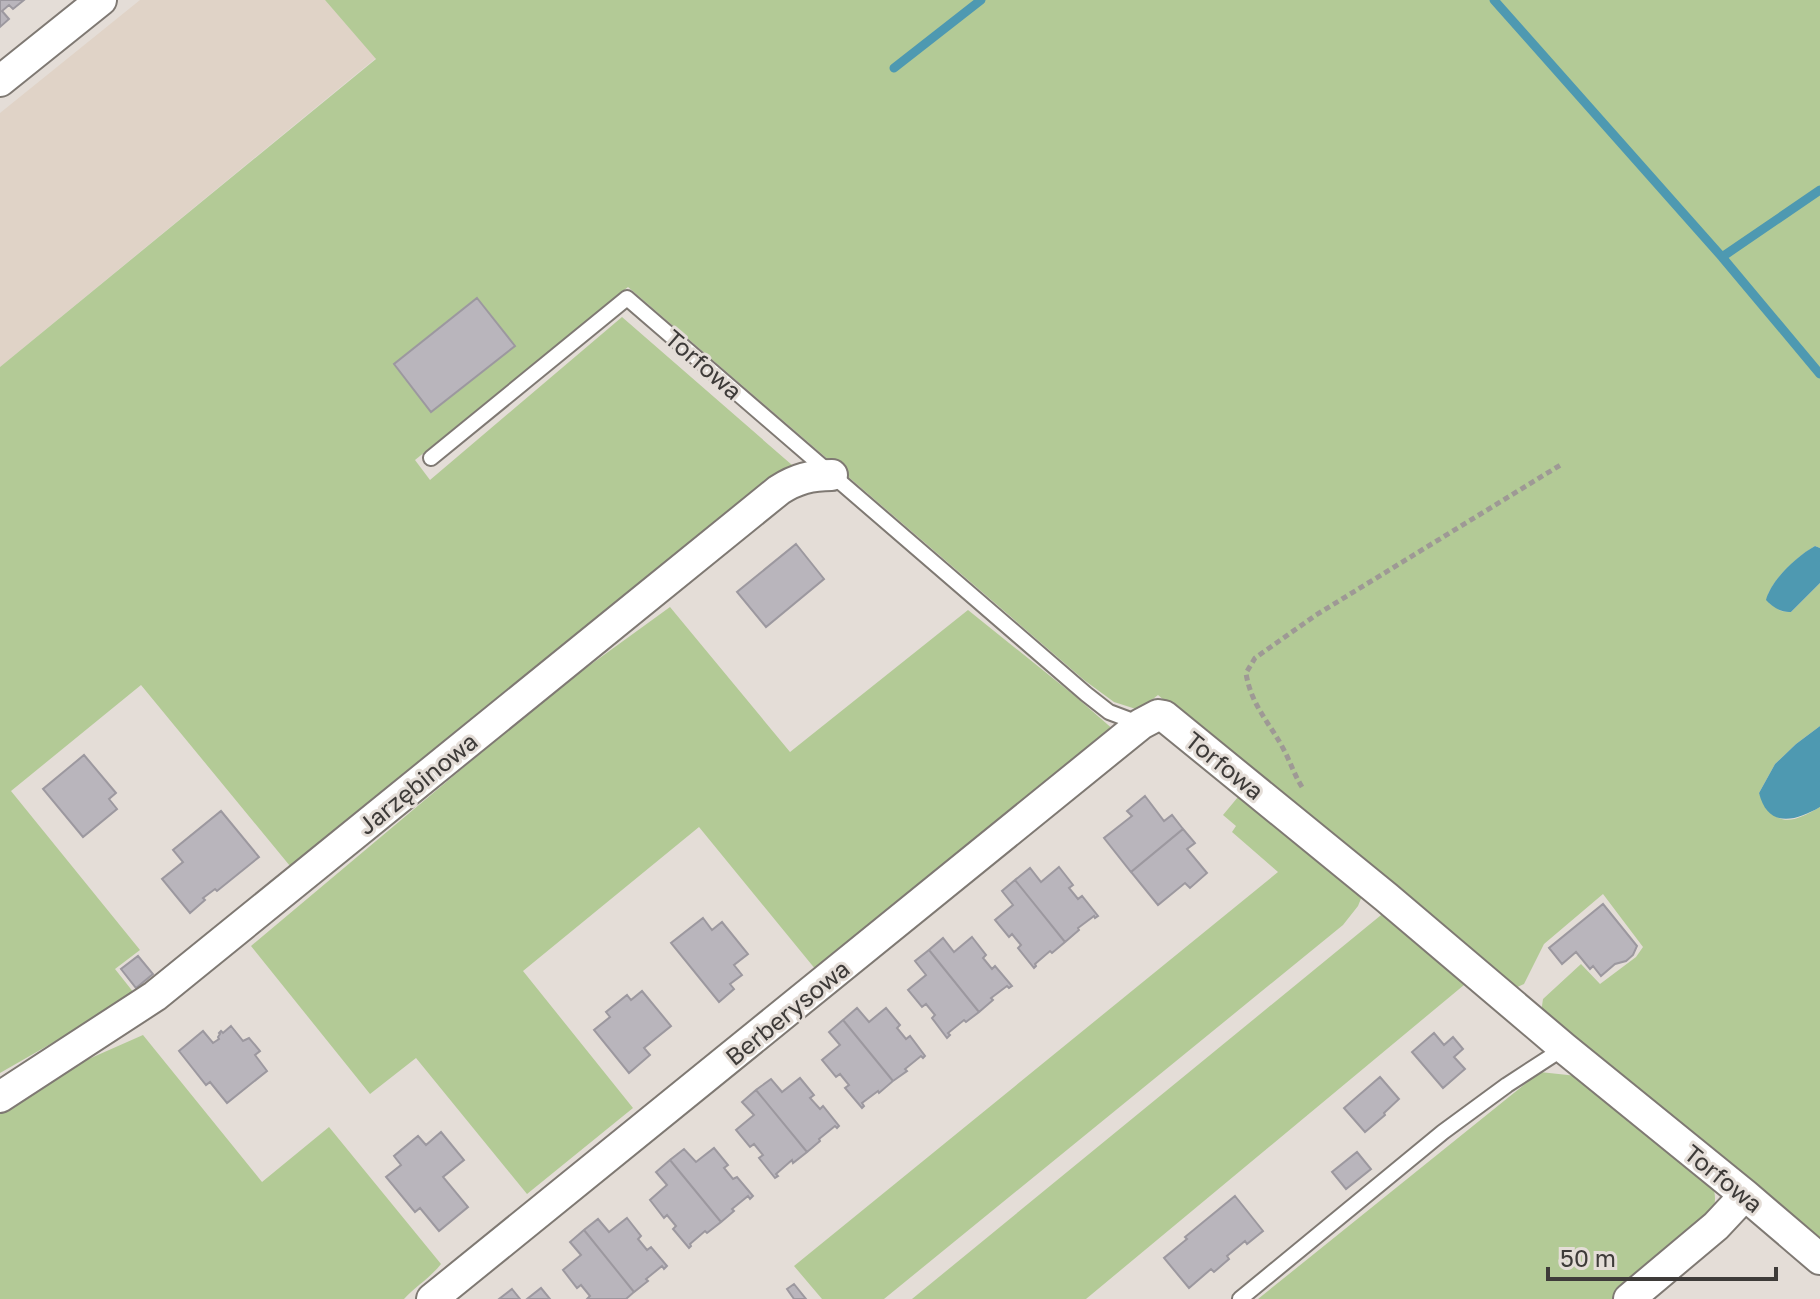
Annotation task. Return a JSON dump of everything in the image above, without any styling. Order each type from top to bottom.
[{"type":"street","points":[[0,81],[101,0]]},
{"type":"street","name":"Jarzębinowa","points":[[0,1097],[155,996],[779,490],[804,478],[832,475]]},
{"type":"street","name":"Torfowa","points":[[1141,724],[1164,716],[1820,1259]]},
{"type":"street","name":"Berberysowa","points":[[432,1299],[1141,724]]},
{"type":"street","points":[[1629,1299],[1716,1226],[1745,1195]]},
{"type":"lane","name":"Torfowa","points":[[431,458],[627,298],[1101,706],[1118,717],[1141,724]]},
{"type":"lane","points":[[1240,1299],[1443,1132],[1564,1048]]},
{"type":"path","points":[[1302,828],[1309,817],[1307,795],[1284,750],[1260,714],[1248,686],[1246,673],[1255,658],[1316,615],[1562,464]]},
{"type":"shaded area","points":[[140,0],[325,0],[376,58],[0,367],[0,113]]},
{"type":"green space","points":[[325,0],[1820,0],[1820,548],[1815,546],[1795,561],[1776,580],[1768,594],[1769,603],[1781,611],[1791,612],[1820,583],[1820,726],[1775,764],[1759,793],[1771,812],[1784,820],[1800,817],[1820,807],[1820,1246],[1541,1013],[1543,999],[1581,964],[1600,984],[1636,957],[1643,947],[1603,894],[1544,944],[1524,984],[1513,989],[1322,836],[1158,695],[1139,710],[1114,702],[1084,680],[628,287],[415,460],[430,480],[622,317],[792,465],[766,483],[304,862],[290,866],[141,685],[11,791],[140,950],[115,969],[134,993],[122,1003],[0,1073],[0,367],[376,59]]},
{"type":"green space","points":[[670,607],[790,752],[968,610],[1115,731],[816,970],[699,827],[523,971],[633,1108],[527,1194],[416,1058],[370,1094],[251,946],[557,689]]},
{"type":"green space","points":[[1243,796],[1362,896],[1343,925],[884,1299],[822,1299],[794,1266],[1278,872],[1232,832],[1236,826],[1223,815],[1238,797]]},
{"type":"green space","points":[[1386,911],[1464,985],[1086,1299],[912,1299]]},
{"type":"green space","points":[[143,1035],[262,1182],[329,1127],[441,1264],[404,1299],[0,1299],[0,1113],[66,1069]]},
{"type":"green space","points":[[1540,1072],[1577,1076],[1712,1184],[1715,1198],[1712,1213],[1617,1299],[1258,1299]]},
{"type":"water","points":[[1815,546],[1820,548],[1820,583],[1791,612],[1774,607],[1766,600],[1773,585],[1793,562]]},
{"type":"water","points":[[1820,726],[1820,807],[1802,816],[1776,817],[1763,805],[1759,793],[1775,764]]},
{"type":"building","points":[[0,0],[24,0],[13,9],[9,5],[2,11],[9,19],[0,27]]},
{"type":"building","points":[[477,298],[515,346],[431,412],[394,364]]},
{"type":"building","points":[[796,544],[824,579],[766,627],[737,592]]},
{"type":"building","points":[[84,755],[116,793],[109,799],[117,809],[83,837],[43,789]]},
{"type":"building","points":[[1145,796],[1164,821],[1172,815],[1183,829],[1131,872],[1104,838],[1132,816],[1127,811]]},
{"type":"building","points":[[221,811],[259,857],[217,891],[215,889],[203,898],[205,900],[190,913],[162,879],[183,862],[173,850]]},
{"type":"building","points":[[1183,829],[1195,843],[1187,849],[1207,873],[1190,888],[1185,883],[1158,905],[1131,872]]},
{"type":"building","points":[[1059,867],[1073,885],[1069,888],[1078,899],[1082,896],[1098,916],[1078,928],[1065,942],[1015,880],[1030,868],[1041,882]]},
{"type":"building","points":[[1015,880],[1065,942],[1052,953],[1050,951],[1034,968],[1018,948],[1021,945],[1012,934],[1009,937],[995,920],[1013,905],[1002,891]]},
{"type":"building","points":[[1603,904],[1637,946],[1633,955],[1601,976],[1593,966],[1590,969],[1576,952],[1562,964],[1549,948]]},
{"type":"building","points":[[703,918],[712,930],[722,922],[748,954],[734,965],[742,975],[730,984],[734,989],[719,1002],[671,943]]},
{"type":"building","points":[[972,937],[986,955],[983,958],[992,969],[995,966],[1012,986],[1007,986],[991,998],[993,1000],[979,1012],[929,950],[943,938],[954,952]]},
{"type":"building","points":[[929,950],[979,1012],[948,1033],[947,1038],[932,1018],[935,1015],[926,1004],[922,1007],[908,990],[926,975],[915,961]]},
{"type":"building","points":[[138,956],[153,974],[136,988],[121,969]]},
{"type":"building","points":[[642,991],[671,1026],[644,1048],[650,1055],[629,1073],[594,1030],[610,1017],[606,1012],[627,995],[631,1000]]},
{"type":"building","points":[[857,1008],[869,1022],[886,1008],[900,1025],[897,1028],[906,1039],[910,1036],[925,1056],[921,1056],[893,1081],[843,1020]]},
{"type":"building","points":[[843,1020],[893,1081],[862,1103],[862,1108],[845,1088],[849,1085],[840,1074],[836,1077],[822,1060],[840,1045],[829,1032]]},
{"type":"building","points":[[231,1026],[243,1041],[249,1038],[260,1051],[255,1055],[267,1071],[227,1103],[210,1082],[206,1085],[179,1051],[203,1031],[213,1043],[219,1039],[221,1031],[223,1033]]},
{"type":"building","points":[[1434,1033],[1444,1045],[1453,1037],[1463,1049],[1454,1057],[1465,1069],[1443,1088],[1412,1052]]},
{"type":"building","points":[[1380,1077],[1399,1099],[1365,1132],[1344,1108]]},
{"type":"building","points":[[800,1078],[814,1095],[810,1098],[820,1109],[823,1106],[839,1126],[819,1139],[807,1152],[756,1090],[771,1079],[782,1092]]},
{"type":"building","points":[[756,1090],[807,1152],[793,1163],[792,1160],[775,1178],[759,1158],[763,1155],[754,1144],[750,1147],[736,1130],[754,1115],[742,1102]]},
{"type":"building","points":[[441,1132],[464,1160],[443,1177],[468,1207],[439,1231],[420,1208],[415,1212],[386,1177],[401,1165],[394,1156],[418,1136],[426,1145]]},
{"type":"building","points":[[714,1148],[728,1165],[724,1168],[733,1179],[737,1177],[753,1196],[750,1199],[748,1196],[732,1209],[734,1211],[721,1222],[670,1160],[684,1149],[696,1162]]},
{"type":"building","points":[[1357,1152],[1371,1169],[1346,1189],[1332,1172]]},
{"type":"building","points":[[670,1160],[721,1222],[707,1233],[705,1231],[689,1248],[673,1229],[676,1226],[667,1215],[664,1218],[650,1200],[667,1185],[656,1172]]},
{"type":"building","points":[[1235,1196],[1263,1231],[1247,1244],[1245,1241],[1214,1272],[1211,1269],[1189,1288],[1164,1258]]},
{"type":"building","points":[[627,1218],[647,1250],[651,1247],[667,1266],[664,1269],[662,1266],[634,1292],[584,1230],[598,1219],[609,1232]]},
{"type":"building","points":[[584,1230],[634,1292],[626,1299],[587,1299],[590,1296],[581,1285],[577,1288],[563,1270],[581,1255],[570,1242]]},
{"type":"building","points":[[794,1284],[806,1299],[794,1299],[787,1289]]},
{"type":"building","points":[[541,1288],[550,1299],[527,1299]]},
{"type":"building","points":[[512,1289],[520,1299],[499,1299]]},
{"type":"waterway","points":[[894,68],[981,0]]},
{"type":"waterway","points":[[1494,0],[1722,257],[1820,374]]},
{"type":"waterway","points":[[1722,257],[1820,190]]}]
